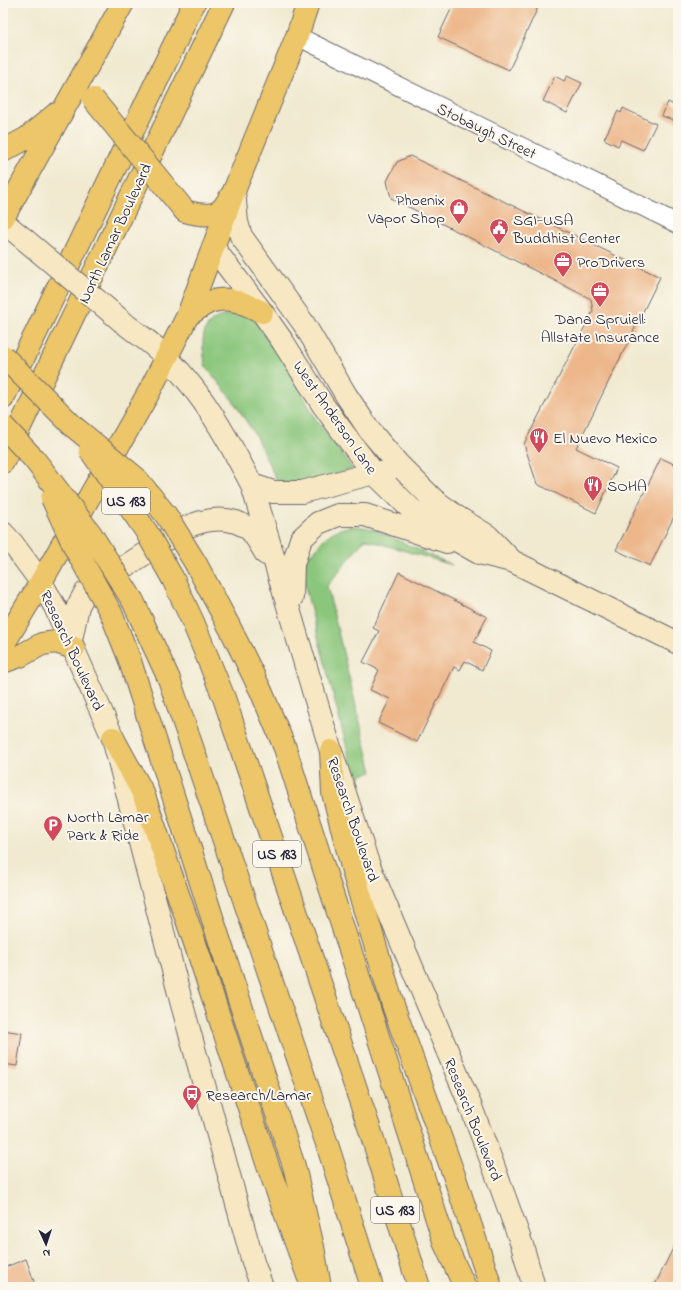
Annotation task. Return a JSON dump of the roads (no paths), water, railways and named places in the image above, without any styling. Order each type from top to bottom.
[{"type":"main road","points":[[3,218],[123,3]]},
{"type":"main road","name":"North Lamar Boulevard","points":[[3,398],[36,333],[194,3]]},
{"type":"main road","name":"North Lamar Boulevard","points":[[3,462],[224,3]]},
{"type":"main road","points":[[3,645],[41,582],[168,358],[188,315],[234,191],[297,36],[308,3]]},
{"type":"main road","points":[[82,74],[87,89],[93,98],[214,247]]},
{"type":"main road","points":[[3,151],[27,138],[64,107]]},
{"type":"main road","points":[[185,211],[195,214],[203,214],[221,210],[234,191]]},
{"type":"main road","name":"West Anderson Lane","points":[[234,191],[237,222],[241,236],[304,324],[346,395],[370,431],[398,464],[434,500],[488,536],[512,560]]},
{"type":"main road","points":[[3,222],[168,358]]},
{"type":"main road","name":"West Anderson Lane","points":[[214,247],[262,312],[323,405],[374,473],[410,508],[444,533],[478,553],[512,560],[678,643]]},
{"type":"main road","points":[[188,315],[210,302],[225,300],[240,301],[262,312]]},
{"type":"main road","name":"US 183","points":[[3,356],[74,427],[146,531],[172,579],[192,622],[224,698],[371,1133],[419,1287]]},
{"type":"main road","name":"Research Boulevard","points":[[168,358],[184,376],[200,398],[233,448],[252,485],[331,751],[368,863],[471,1107],[522,1245],[534,1287]]},
{"type":"main road","name":"US 183","points":[[3,426],[34,459],[91,534],[133,601],[169,680],[328,1147],[372,1287]]},
{"type":"main road","points":[[74,427],[136,478],[166,515],[196,564],[261,691],[285,748],[445,1244],[464,1287]]},
{"type":"main road","points":[[34,459],[76,550],[111,613],[132,665],[220,942],[294,1166],[313,1247],[320,1287]]},
{"type":"main road","points":[[252,485],[273,492],[302,492],[374,473],[392,473],[416,483]]},
{"type":"main road","points":[[293,620],[293,564],[300,539],[318,523],[338,515],[365,515],[478,553]]},
{"type":"main road","points":[[3,662],[20,656],[42,644],[56,642],[72,644],[78,606],[85,593],[182,529],[195,523],[213,519],[231,520],[242,524],[250,529],[278,573]]},
{"type":"main road","name":"Research Boulevard","points":[[8,538],[41,582],[72,644],[113,738],[183,1008],[253,1262],[262,1287]]},
{"type":"main road","points":[[113,738],[143,793],[198,952],[268,1166],[312,1287]]},
{"type":"main road","points":[[331,751],[333,793],[353,871],[394,1008],[455,1178],[491,1287]]},
{"type":"street","name":"Stobaugh Street","points":[[297,36],[678,224]]},
{"type":"place","name":"Phoenix Vapor Shop","points":[[459,225]]},
{"type":"place","name":"SGI-USA Buddhist Center","points":[[499,245]]},
{"type":"place","name":"ProDrivers","points":[[563,278]]},
{"type":"place","name":"Dana Spruiell: Allstate Insurance","points":[[600,308]]},
{"type":"place","name":"El Nuevo Mexico","points":[[539,454]]},
{"type":"place","name":"SOHA","points":[[593,502]]},
{"type":"place","name":"North Lamar Park & Ride","points":[[53,842]]},
{"type":"place","name":"Research/Lamar","points":[[192,1111]]}]
